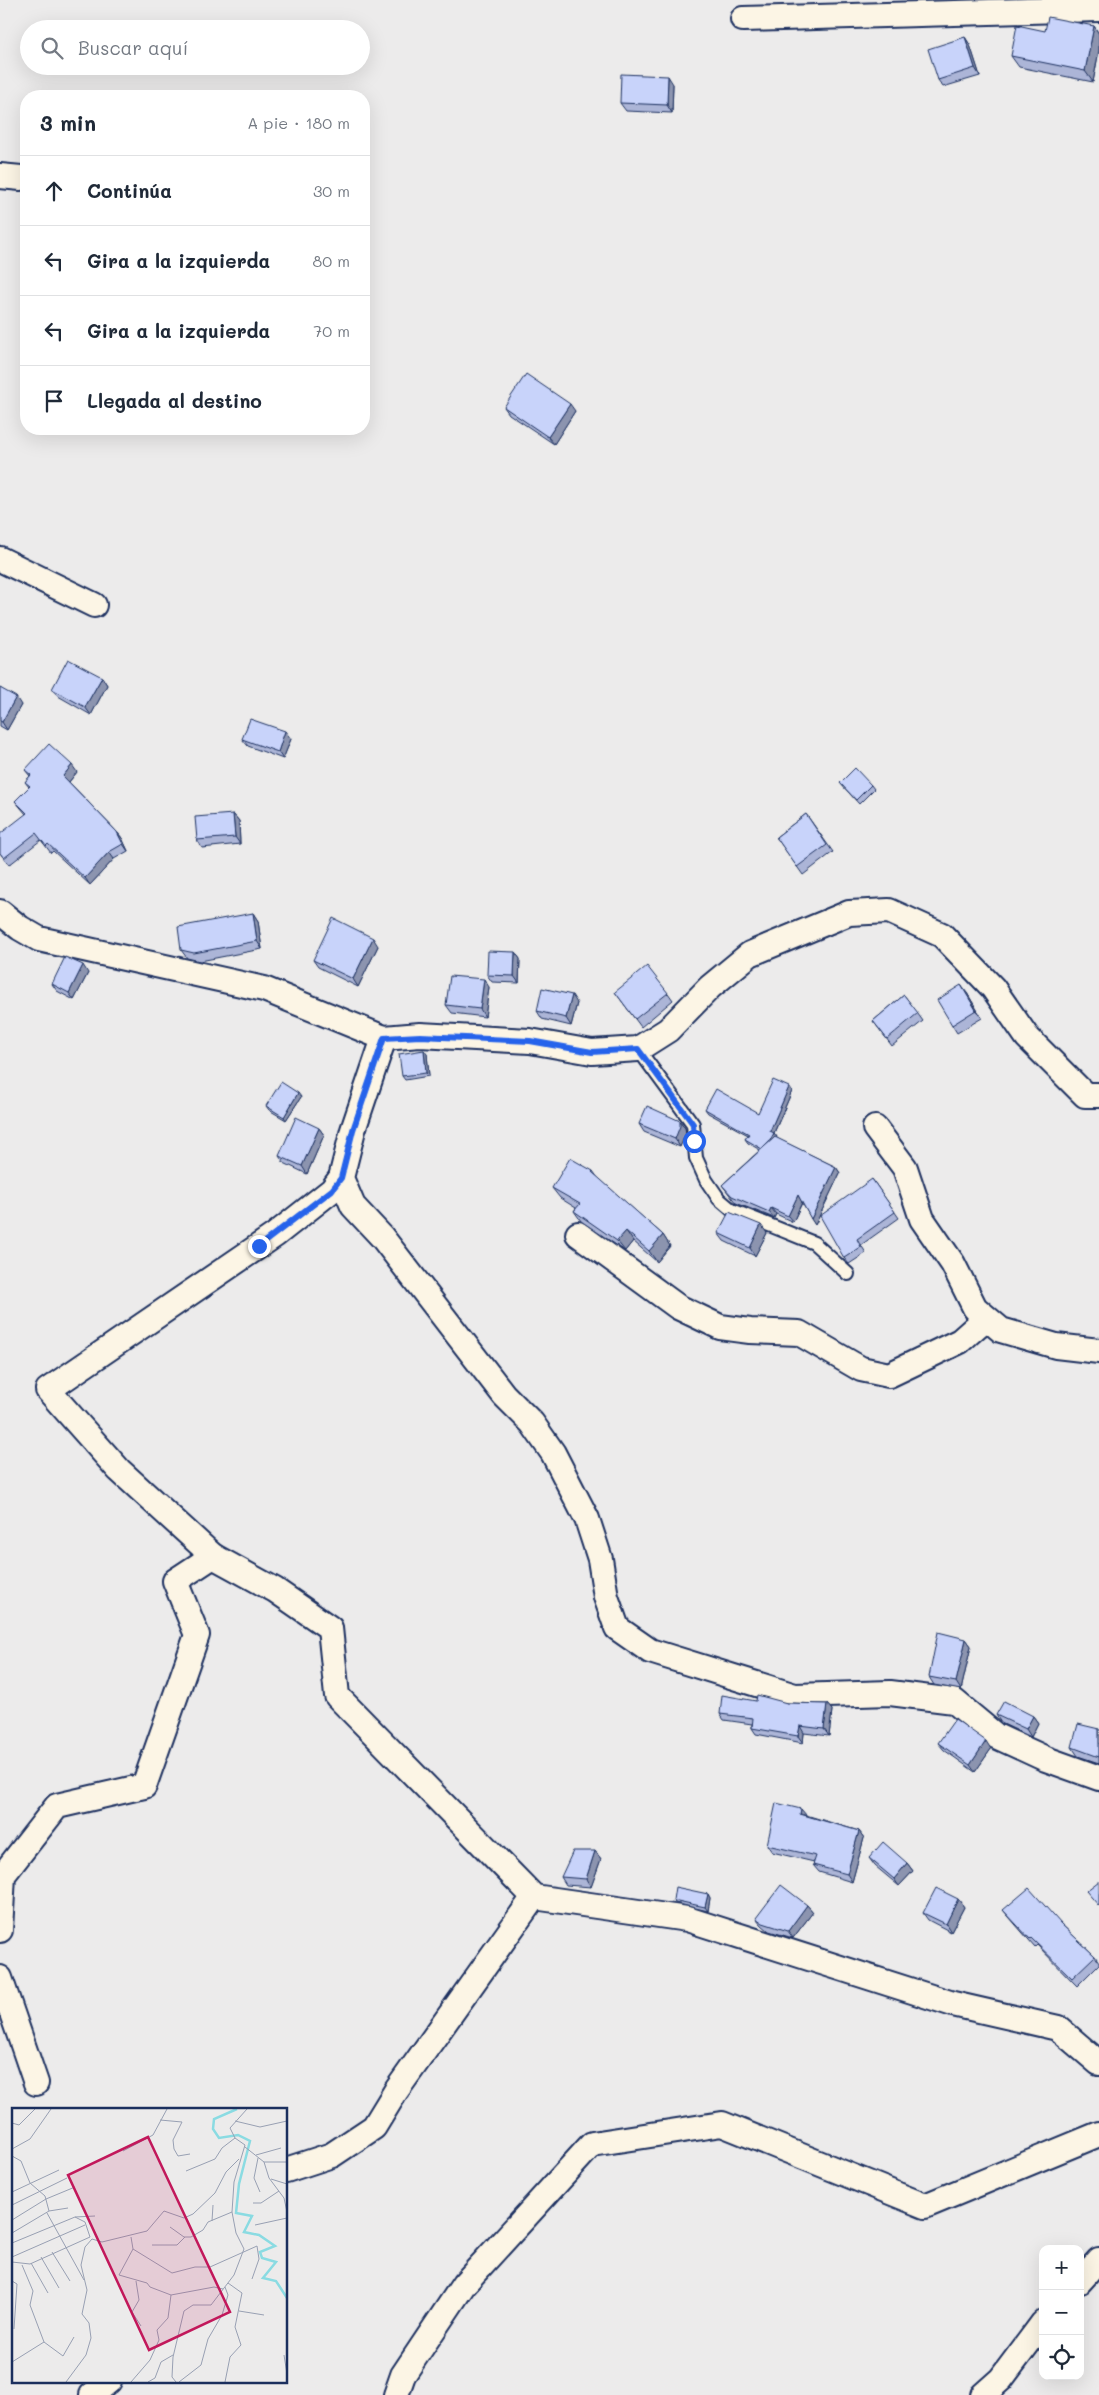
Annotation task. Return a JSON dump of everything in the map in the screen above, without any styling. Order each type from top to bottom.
[{"type":"street","points":[[743,19],[1099,10]]},
{"type":"street","points":[[0,559],[94,605]]},
{"type":"street","points":[[0,912],[20,928],[39,939],[264,989],[384,1038],[420,1036],[530,1041],[592,1052],[638,1049],[668,1030],[710,987],[750,954],[848,913],[889,911],[942,935],[993,988],[1027,1037],[1085,1095],[1099,1095]]},
{"type":"street","points":[[384,1038],[353,1130],[341,1178],[332,1190],[276,1235],[48,1390],[119,1470],[212,1556],[275,1590],[330,1628],[337,1696],[534,1897],[687,1919],[953,2004],[1058,2028],[1099,2063]]},
{"type":"street","points":[[875,1128],[905,1168],[922,1218],[953,1264],[975,1308],[1000,1330],[1056,1346],[1099,1352]]},
{"type":"street","points":[[341,1178],[353,1206],[382,1237],[504,1395],[532,1423],[553,1453],[587,1518],[600,1559],[606,1597],[617,1628],[650,1651],[796,1696],[890,1693],[954,1701],[996,1736],[1046,1759],[1099,1778]]},
{"type":"street","points":[[578,1234],[678,1307],[720,1327],[750,1331],[799,1333],[861,1370],[889,1374],[960,1341],[986,1318]]},
{"type":"street","points":[[0,1930],[3,1875],[57,1806],[144,1786],[197,1635],[175,1582],[212,1556]]},
{"type":"street","points":[[288,2169],[332,2155],[374,2127],[396,2091],[534,1897]]},
{"type":"street","points":[[0,1978],[36,2083]]},
{"type":"street","points":[[396,2395],[403,2375],[464,2284],[592,2144],[722,2124],[925,2206],[1099,2134]]},
{"type":"street","points":[[1084,2277],[1099,2260]]},
{"type":"street","points":[[983,2395],[1001,2378],[1039,2328]]},
{"type":"street","points":[[92,2395],[108,2382]]},
{"type":"lane","points":[[638,1049],[693,1124],[696,1158],[706,1180],[719,1199],[732,1210],[814,1244],[848,1274]]},
{"type":"building","points":[[1048,17],[1094,26],[1085,71],[1011,56],[1017,25],[1045,31]]},
{"type":"building","points":[[965,37],[975,68],[938,80],[928,49]]},
{"type":"building","points":[[621,74],[668,76],[667,105],[620,103]]},
{"type":"building","points":[[526,374],[570,404],[548,437],[504,407]]},
{"type":"building","points":[[68,659],[102,677],[85,707],[52,689]]},
{"type":"building","points":[[0,688],[16,697],[2,722],[0,721]]},
{"type":"building","points":[[250,719],[285,731],[278,752],[242,739]]},
{"type":"building","points":[[49,744],[72,765],[63,776],[117,832],[123,844],[109,852],[85,878],[48,844],[46,846],[36,833],[4,858],[0,853],[0,834],[27,813],[15,801],[30,786],[25,782],[31,775],[25,770]]},
{"type":"building","points":[[855,768],[871,785],[856,800],[840,783]]},
{"type":"building","points":[[233,814],[235,837],[197,840],[195,817]]},
{"type":"building","points":[[806,814],[827,845],[797,867],[776,837]]},
{"type":"building","points":[[253,913],[257,941],[194,953],[181,950],[178,927]]},
{"type":"building","points":[[333,918],[373,938],[353,979],[313,960]]},
{"type":"building","points":[[488,951],[515,952],[514,976],[487,975]]},
{"type":"building","points":[[65,957],[83,965],[69,993],[52,984]]},
{"type":"building","points":[[647,966],[668,993],[635,1019],[615,992]]},
{"type":"building","points":[[450,976],[484,979],[480,1009],[446,1005]]},
{"type":"building","points":[[961,985],[976,1010],[952,1025],[937,1000]]},
{"type":"building","points":[[542,988],[572,995],[566,1018],[537,1011]]},
{"type":"building","points":[[904,995],[918,1013],[887,1039],[873,1021]]},
{"type":"building","points":[[424,1050],[426,1073],[402,1076],[399,1054]]},
{"type":"building","points":[[773,1080],[789,1087],[770,1131],[774,1133],[762,1149],[745,1139],[749,1134],[705,1109],[716,1089],[758,1113]]},
{"type":"building","points":[[281,1082],[298,1093],[284,1117],[266,1106]]},
{"type":"building","points":[[647,1106],[680,1121],[675,1139],[639,1124]]},
{"type":"building","points":[[296,1117],[319,1128],[302,1166],[279,1156]]},
{"type":"building","points":[[775,1137],[836,1167],[811,1219],[798,1195],[788,1216],[771,1208],[769,1212],[732,1196],[722,1185]]},
{"type":"building","points":[[570,1158],[593,1171],[663,1235],[649,1251],[626,1231],[617,1241],[574,1211],[580,1204],[552,1188]]},
{"type":"building","points":[[872,1179],[895,1212],[857,1239],[861,1247],[844,1258],[820,1216]]},
{"type":"building","points":[[729,1212],[761,1225],[750,1248],[718,1233]]},
{"type":"building","points":[[938,1632],[966,1639],[956,1682],[929,1677]]},
{"type":"building","points":[[722,1695],[756,1701],[757,1695],[787,1703],[827,1704],[824,1729],[800,1726],[798,1736],[752,1728],[753,1718],[720,1714]]},
{"type":"building","points":[[1004,1701],[1033,1716],[1026,1729],[996,1715]]},
{"type":"building","points":[[955,1719],[986,1741],[970,1765],[938,1743]]},
{"type":"building","points":[[1078,1724],[1099,1729],[1099,1757],[1072,1747]]},
{"type":"building","points":[[776,1803],[801,1809],[800,1814],[859,1831],[847,1874],[813,1865],[816,1856],[767,1845]]},
{"type":"building","points":[[883,1842],[907,1863],[894,1879],[869,1858]]},
{"type":"building","points":[[573,1851],[595,1851],[586,1879],[561,1877]]},
{"type":"building","points":[[1099,1881],[1099,1906],[1086,1891]]},
{"type":"building","points":[[781,1885],[807,1905],[788,1931],[763,1923],[756,1918]]},
{"type":"building","points":[[675,1887],[708,1894],[705,1907],[673,1900]]},
{"type":"building","points":[[936,1888],[958,1899],[946,1924],[923,1913]]},
{"type":"building","points":[[1029,1888],[1061,1924],[1095,1956],[1072,1978],[1030,1939],[1003,1910]]},
{"type":"route","points":[[259,1246],[276,1235],[332,1190],[341,1178],[353,1130],[384,1038],[420,1036],[530,1041],[592,1052],[638,1049],[693,1124],[694,1141]]}]
